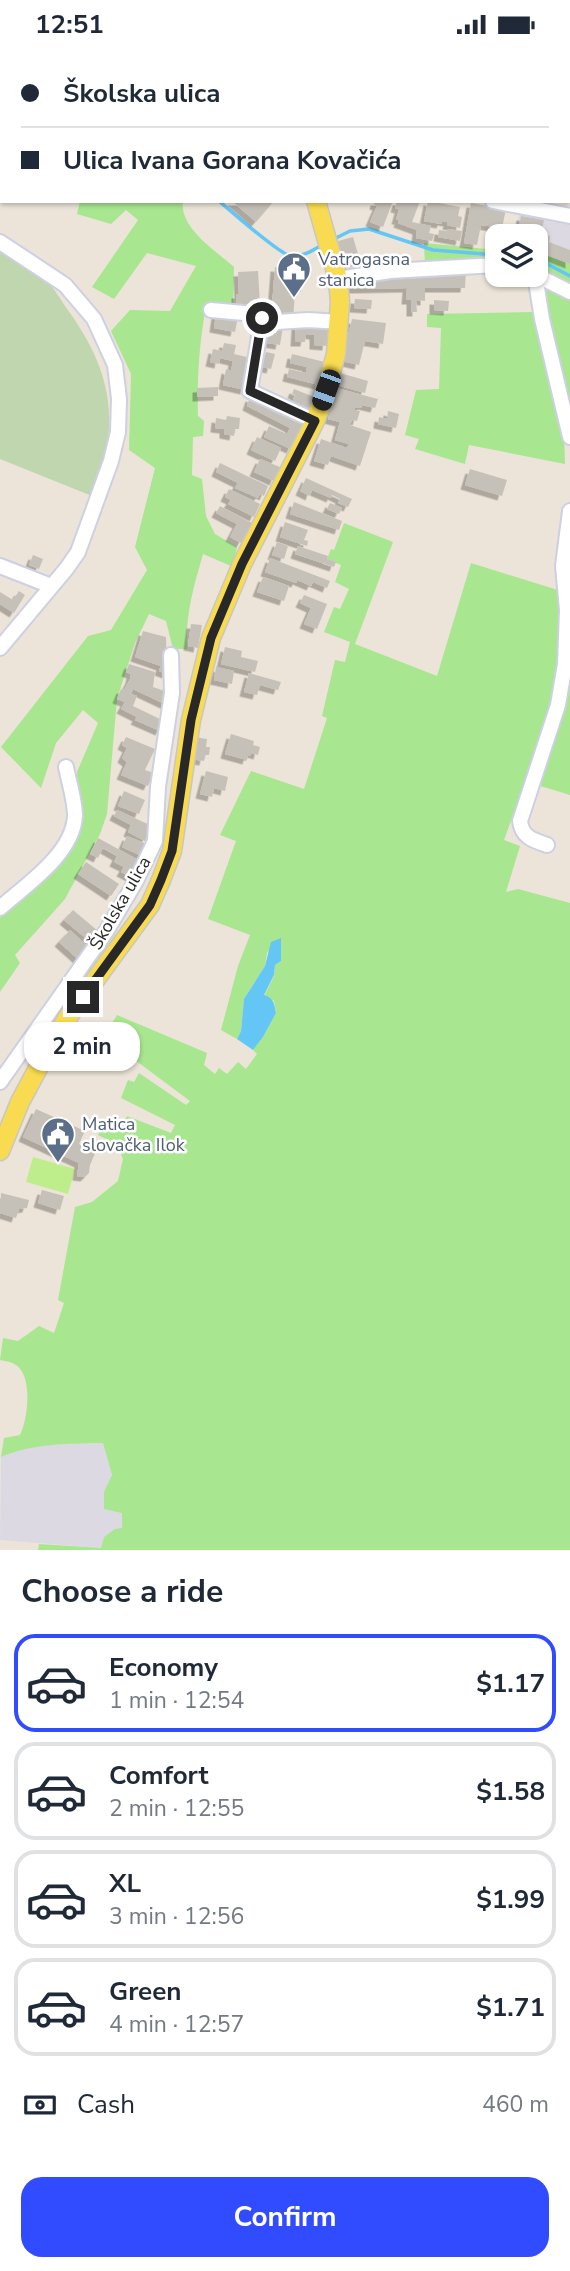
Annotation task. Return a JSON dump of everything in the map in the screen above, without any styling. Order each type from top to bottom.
[{"type":"main road","points":[[0,1150],[20,1102],[44,1057],[68,1017],[150,905],[172,851],[191,720],[211,638],[242,564],[315,421],[336,354],[340,322],[338,279],[317,203]]},
{"type":"street","points":[[503,203],[570,216]]},
{"type":"street","points":[[0,242],[65,285],[94,319],[115,365],[119,399],[118,432],[111,461],[78,552],[0,648]]},
{"type":"street","points":[[338,279],[390,271],[485,266]]},
{"type":"street","points":[[548,281],[570,292]]},
{"type":"street","points":[[537,287],[570,437]]},
{"type":"street","points":[[211,310],[277,321],[340,322]]},
{"type":"street","points":[[262,318],[250,391],[315,421]]},
{"type":"street","points":[[547,845],[525,836],[520,821],[558,705],[565,664],[567,639],[564,566],[570,511]]},
{"type":"street","points":[[0,566],[51,586]]},
{"type":"street","name":"Školska ulica","points":[[0,1082],[107,930],[136,881],[155,841],[159,787],[172,693],[171,655]]},
{"type":"street","points":[[0,908],[54,860],[69,840],[75,815],[66,767]]},
{"type":"shaded area","points":[[520,212],[570,222],[570,264],[548,256],[548,224],[517,224]]},
{"type":"shaded area","points":[[103,1443],[122,1513],[122,1529],[101,1548],[0,1540],[1,1457],[42,1445]]},
{"type":"green space","points":[[80,203],[183,203],[183,211],[193,230],[234,267],[233,307],[206,307],[198,388],[198,416],[204,421],[203,436],[193,437],[192,475],[202,479],[206,516],[215,534],[237,547],[231,566],[203,554],[189,612],[187,649],[173,649],[166,621],[149,614],[135,643],[117,699],[107,814],[100,834],[65,899],[15,955],[20,963],[0,992],[0,918],[59,861],[80,808],[77,772],[98,723],[83,710],[56,743],[41,788],[1,747],[88,636],[111,630],[147,570],[135,547],[155,468],[129,450],[131,374],[111,331],[130,310],[170,311],[196,266],[147,253],[114,299],[92,287],[138,220],[126,210],[111,224],[77,214]]},
{"type":"green space","points":[[424,243],[485,249],[485,262],[425,265]]},
{"type":"green space","points":[[0,249],[36,271],[49,283],[96,357],[104,379],[109,423],[107,446],[92,496],[0,459]]},
{"type":"green space","points":[[548,256],[570,264],[570,288],[548,277]]},
{"type":"green space","points":[[548,286],[570,296],[570,423],[539,287]]},
{"type":"green space","points":[[536,312],[564,432],[565,464],[469,445],[465,464],[415,449],[419,439],[405,435],[416,390],[439,389],[441,328],[427,327],[427,314]]},
{"type":"green space","points":[[344,523],[393,542],[355,644],[437,676],[471,563],[561,591],[562,648],[550,714],[504,840],[520,846],[506,892],[518,889],[570,903],[570,1550],[38,1550],[39,1544],[101,1548],[104,1537],[115,1529],[122,1528],[122,1513],[104,1509],[104,1492],[112,1475],[103,1443],[38,1447],[1,1457],[4,1438],[20,1435],[27,1398],[25,1378],[21,1371],[14,1364],[0,1360],[3,1338],[18,1341],[39,1326],[54,1333],[64,1303],[58,1300],[75,1207],[92,1202],[118,1181],[123,1159],[117,1144],[98,1135],[106,1120],[123,1126],[127,1116],[171,1133],[175,1125],[121,1098],[128,1080],[134,1082],[139,1073],[186,1105],[190,1101],[104,1037],[117,1015],[207,1053],[204,1065],[215,1074],[219,1068],[227,1074],[238,1062],[246,1069],[257,1054],[253,1050],[276,1013],[274,1001],[264,996],[274,976],[275,965],[281,961],[280,938],[267,953],[265,966],[244,999],[241,1031],[237,1039],[221,1030],[238,966],[250,935],[208,919],[236,841],[220,835],[251,771],[304,789],[327,718],[322,716],[335,660],[345,662],[350,642],[324,632],[334,607],[340,609],[349,589],[335,582],[341,565],[327,559],[331,549],[334,550]]},
{"type":"green space","points":[[570,525],[570,795],[534,784],[558,717]]},
{"type":"green space","points":[[33,1157],[75,1169],[68,1194],[26,1182]]},
{"type":"water","points":[[281,938],[281,961],[275,965],[274,975],[264,995],[273,1001],[276,1013],[253,1050],[237,1039],[241,1031],[244,999],[265,966],[271,942]]},
{"type":"building","points":[[234,203],[272,203],[256,222]]},
{"type":"building","points":[[392,203],[383,227],[370,222],[377,206],[374,205]]},
{"type":"building","points":[[396,203],[419,203],[412,222],[431,226],[429,233],[434,234],[432,241],[416,238],[417,230],[398,223],[399,220],[396,220],[399,209],[395,208]]},
{"type":"building","points":[[428,203],[460,207],[460,228],[447,225],[448,222],[442,221],[441,224],[424,221]]},
{"type":"building","points":[[471,203],[506,209],[503,224],[481,225],[477,245],[464,243]]},
{"type":"building","points":[[521,216],[544,220],[543,224],[520,224]]},
{"type":"building","points":[[439,230],[462,231],[460,241],[438,237]]},
{"type":"building","points":[[548,236],[549,242],[570,250],[570,264],[548,256]]},
{"type":"building","points":[[353,237],[360,261],[345,265],[338,241]]},
{"type":"building","points":[[275,267],[303,270],[301,292],[295,291],[293,320],[271,318]]},
{"type":"building","points":[[258,271],[260,304],[236,305],[236,294],[239,294],[238,272]]},
{"type":"building","points":[[466,272],[465,288],[425,288],[425,301],[416,300],[417,312],[411,312],[411,300],[406,300],[407,288],[353,289],[353,279]]},
{"type":"building","points":[[355,299],[372,300],[371,309],[354,308]]},
{"type":"building","points":[[434,300],[449,301],[448,311],[434,310]]},
{"type":"building","points":[[216,314],[238,317],[235,332],[214,328]]},
{"type":"building","points":[[352,319],[386,323],[383,344],[365,341],[359,365],[342,361]]},
{"type":"building","points":[[296,325],[328,326],[327,346],[314,345],[314,335],[306,334],[305,342],[295,342]]},
{"type":"building","points":[[269,326],[283,327],[280,345],[267,343]]},
{"type":"building","points":[[224,343],[236,345],[234,354],[251,358],[245,390],[223,385],[226,369],[231,371],[233,361],[220,358],[219,364],[210,362],[213,349],[222,351]]},
{"type":"building","points":[[266,352],[275,354],[271,369],[262,367]]},
{"type":"building","points":[[292,354],[325,362],[319,385],[287,377],[289,369],[306,373],[307,367],[290,363]]},
{"type":"building","points":[[340,373],[368,381],[365,393],[337,385]]},
{"type":"building","points":[[218,387],[218,396],[197,397],[197,388]]},
{"type":"building","points":[[336,388],[378,399],[375,408],[362,405],[354,410],[360,411],[357,421],[352,420],[350,425],[371,432],[360,466],[331,456],[328,465],[314,461],[321,439],[347,448],[349,444],[335,440],[340,422],[328,419]]},
{"type":"building","points":[[294,389],[314,397],[307,413],[291,405]]},
{"type":"building","points":[[250,397],[304,421],[291,449],[264,437],[269,426],[287,434],[290,428],[247,406]]},
{"type":"building","points":[[388,411],[399,414],[396,428],[378,424],[379,417],[387,419]]},
{"type":"building","points":[[227,416],[240,418],[239,429],[235,429],[234,436],[224,434],[224,429],[215,428],[216,418],[226,420]]},
{"type":"building","points":[[257,437],[281,448],[275,461],[251,450]]},
{"type":"building","points":[[260,459],[280,467],[274,481],[254,472]]},
{"type":"building","points":[[220,463],[268,486],[264,496],[260,494],[258,498],[235,488],[238,483],[216,472]]},
{"type":"building","points":[[470,469],[507,480],[502,496],[465,485]]},
{"type":"building","points":[[306,478],[352,499],[348,507],[338,503],[340,499],[332,495],[331,498],[312,490],[310,496],[300,491]]},
{"type":"building","points":[[229,489],[260,504],[254,517],[228,504],[231,500],[225,497]]},
{"type":"building","points":[[294,502],[342,521],[339,530],[290,514]]},
{"type":"building","points":[[330,503],[342,508],[339,514],[327,509]]},
{"type":"building","points":[[220,506],[252,523],[241,543],[230,537],[237,524],[216,513]]},
{"type":"building","points":[[285,522],[308,530],[304,540],[308,541],[307,546],[280,537]]},
{"type":"building","points":[[277,542],[288,546],[284,559],[272,555]]},
{"type":"building","points":[[298,546],[328,556],[327,559],[336,562],[334,567],[295,554]]},
{"type":"building","points":[[33,555],[43,559],[39,569],[29,565]]},
{"type":"building","points":[[270,558],[330,581],[327,588],[313,582],[311,586],[297,580],[296,583],[265,572]]},
{"type":"building","points":[[263,577],[289,586],[284,601],[257,592]]},
{"type":"building","points":[[19,591],[25,595],[14,613],[0,604],[0,592],[13,600]]},
{"type":"building","points":[[304,595],[327,604],[317,629],[304,624],[311,608],[300,603]]},
{"type":"building","points":[[191,624],[202,625],[198,648],[188,646]]},
{"type":"building","points":[[143,631],[166,637],[167,674],[159,671],[161,666],[135,657]]},
{"type":"building","points":[[225,647],[242,651],[241,657],[258,661],[255,672],[221,664]]},
{"type":"building","points":[[129,664],[155,672],[153,687],[168,692],[167,705],[133,689],[131,694],[137,696],[133,706],[164,721],[160,731],[135,720],[137,717],[121,709],[125,702],[117,699],[130,679],[131,674],[126,672]]},
{"type":"building","points":[[216,667],[234,671],[232,684],[214,680]]},
{"type":"building","points":[[249,673],[281,682],[278,690],[260,685],[257,695],[244,692]]},
{"type":"building","points":[[231,734],[254,741],[253,745],[260,747],[258,755],[251,753],[247,760],[225,754]]},
{"type":"building","points":[[126,737],[155,749],[145,770],[154,773],[148,786],[121,775],[127,762],[122,758],[127,748],[122,745]]},
{"type":"building","points":[[194,737],[207,739],[209,755],[205,755],[204,761],[190,759]]},
{"type":"building","points":[[206,771],[228,777],[225,791],[214,788],[212,797],[200,794]]},
{"type":"building","points":[[124,791],[145,800],[139,814],[118,806]]},
{"type":"building","points":[[117,810],[152,826],[145,841],[128,832],[131,825],[114,816]]},
{"type":"building","points":[[127,836],[149,845],[144,857],[122,847]]},
{"type":"building","points":[[98,838],[142,862],[133,878],[121,872],[124,867],[114,862],[117,856],[103,848],[98,858],[90,854]]},
{"type":"building","points":[[86,862],[119,884],[111,896],[78,874]]},
{"type":"building","points":[[73,910],[98,931],[89,941],[64,920]]},
{"type":"building","points":[[70,930],[88,947],[78,959],[59,942]]},
{"type":"building","points":[[36,1109],[85,1131],[79,1144],[96,1151],[89,1173],[85,1177],[77,1176],[79,1163],[23,1137]]},
{"type":"building","points":[[42,1190],[64,1196],[60,1210],[38,1203]]},
{"type":"building","points":[[1,1193],[29,1200],[27,1208],[19,1209],[16,1218],[0,1213]]},
{"type":"waterway","points":[[221,203],[265,240],[290,256],[303,255],[322,245]]},
{"type":"waterway","points":[[332,240],[350,231],[369,229],[433,250],[485,254]]},
{"type":"waterway","points":[[548,264],[570,276]]},
{"type":"place","name":"Vatrogasna stanica","points":[[294,299]]},
{"type":"place","name":"Matica slovačka Ilok","points":[[58,1164]]},
{"type":"route","points":[[83,997],[150,905],[161,880],[172,851],[191,720],[211,638],[242,564],[315,421],[250,391],[262,318]]}]
